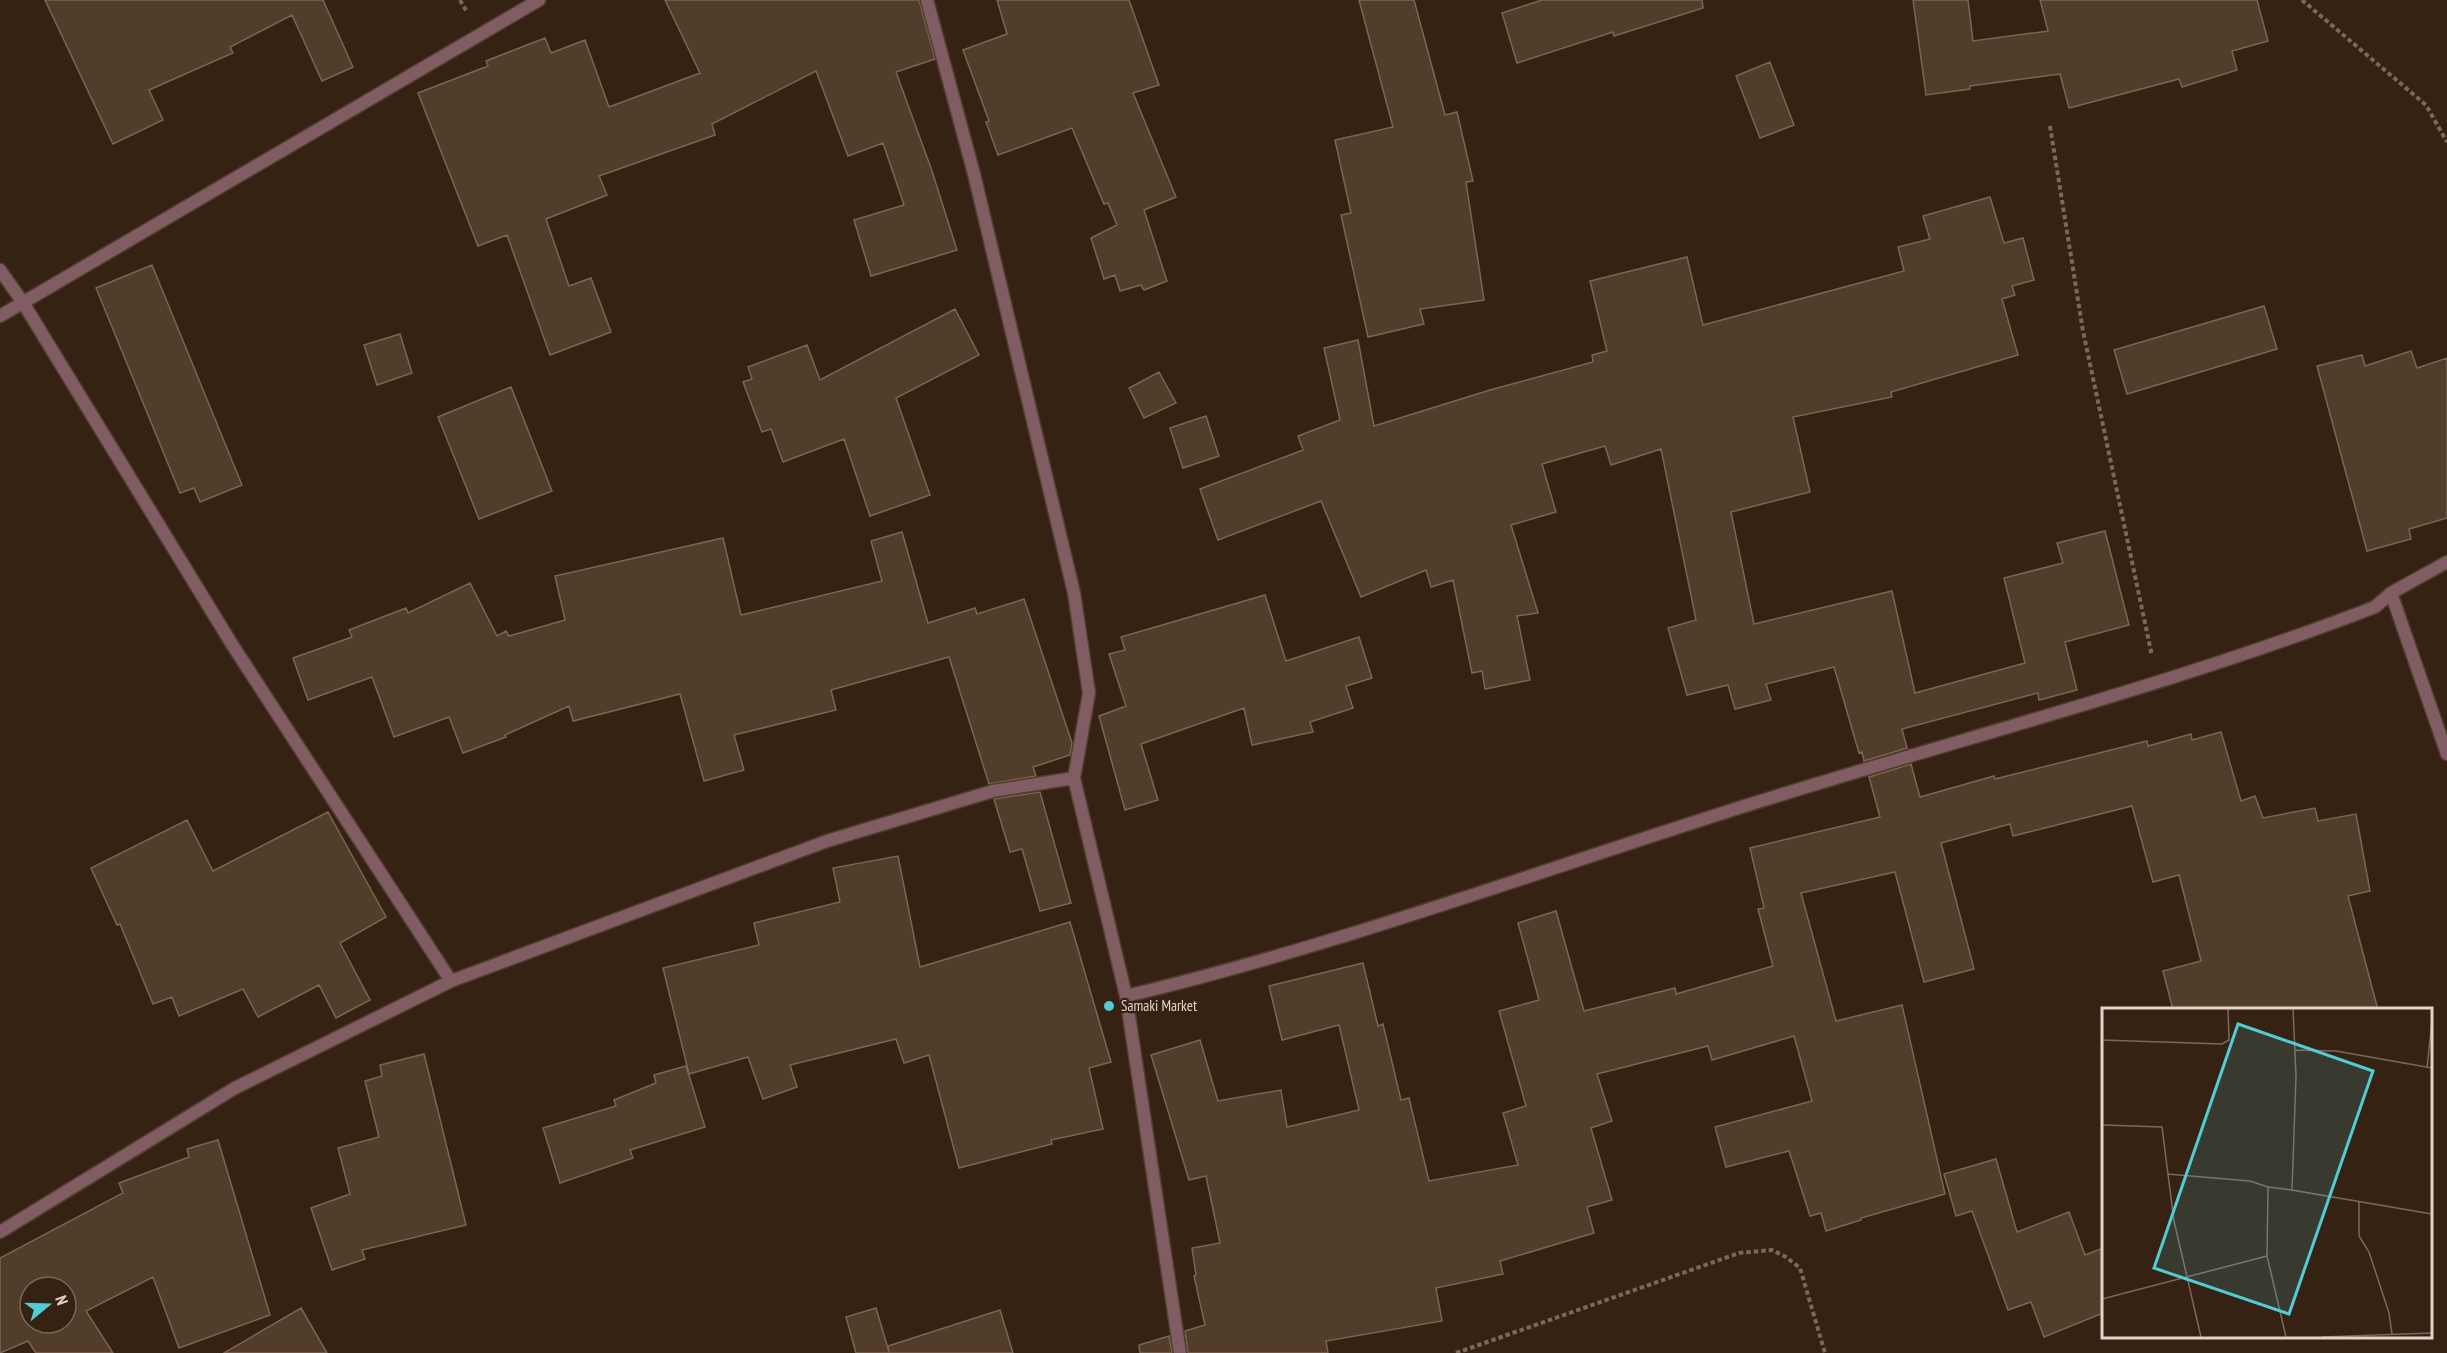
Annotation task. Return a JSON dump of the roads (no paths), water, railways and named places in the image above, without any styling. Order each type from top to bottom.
[{"type":"street","points":[[0,316],[538,0]]},
{"type":"street","points":[[927,0],[974,174],[1074,593],[1089,693],[1074,778],[1126,996],[1180,1353]]},
{"type":"street","points":[[0,270],[22,302],[233,646],[451,981]]},
{"type":"street","points":[[1126,996],[1224,973],[1751,804],[2158,683],[2375,608],[2391,593],[2447,562]]},
{"type":"street","points":[[2391,593],[2447,754]]},
{"type":"street","points":[[0,1232],[235,1088],[451,981],[827,841],[993,791],[1074,778]]},
{"type":"place","name":"Samaki Market","points":[[1109,1006]]}]
